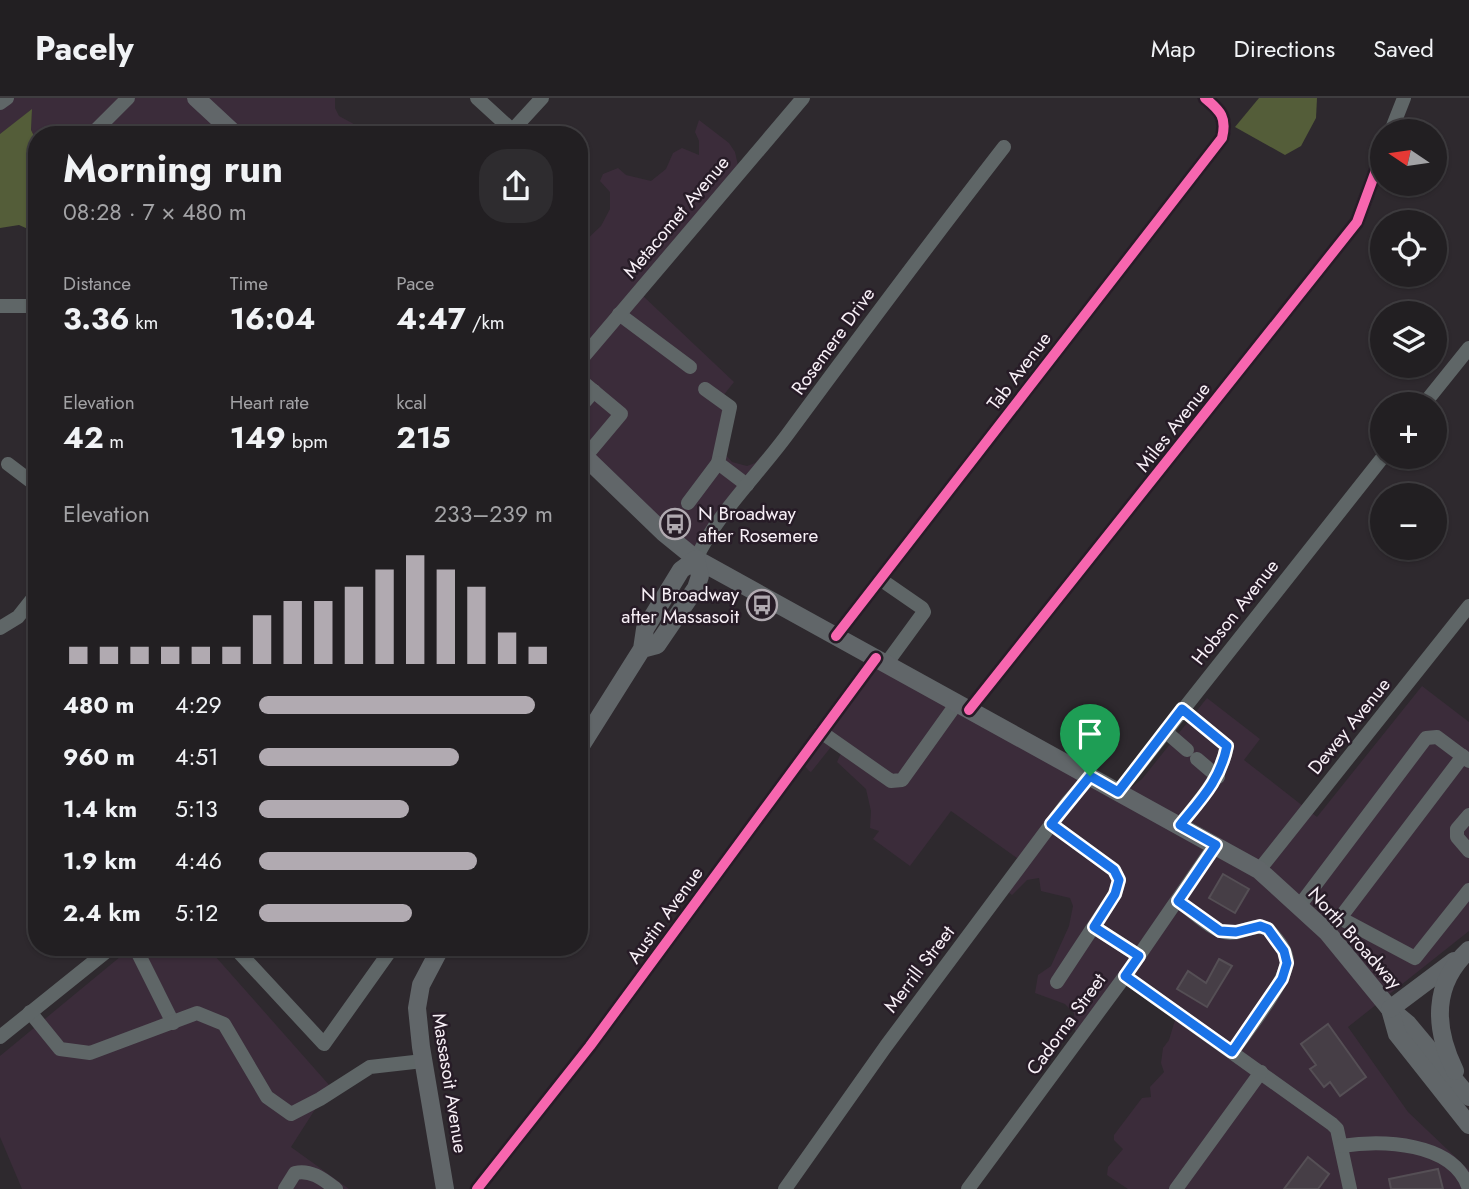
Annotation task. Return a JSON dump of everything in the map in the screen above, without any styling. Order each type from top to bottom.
[{"type":"main road","points":[[196,98],[226,126]]},
{"type":"main road","name":"North Broadway","points":[[588,460],[664,533],[696,559],[1259,870],[1327,932],[1390,1009],[1409,1024],[1469,1096]]},
{"type":"main road","points":[[588,735],[642,649],[645,629],[681,570],[696,559]]},
{"type":"main road","points":[[1390,1009],[1469,950]]},
{"type":"main road","points":[[1469,950],[1448,976],[1439,1011],[1441,1035],[1448,1058],[1469,1096]]},
{"type":"main road","name":"Massasoit Avenue","points":[[436,956],[424,978],[418,1000],[424,1061],[445,1189]]},
{"type":"main road","name":"North Broadway","points":[[1390,1009],[1397,1034],[1469,1125]]},
{"type":"street","points":[[0,103],[6,98]]},
{"type":"street","points":[[100,126],[128,98]]},
{"type":"street","points":[[477,98],[504,126]]},
{"type":"street","points":[[516,126],[542,98]]},
{"type":"street","name":"Metacomet Avenue","points":[[588,351],[803,98]]},
{"type":"street","name":"Tab Avenue","points":[[836,636],[1222,138],[1225,125],[1222,111],[1205,98]]},
{"type":"street","points":[[1396,119],[1404,98]]},
{"type":"street","name":"Rosemere Drive","points":[[696,559],[707,537],[1004,147]]},
{"type":"street","name":"Miles Avenue","points":[[821,732],[891,780],[902,780],[1357,222],[1370,187]]},
{"type":"street","points":[[0,306],[28,306]]},
{"type":"street","points":[[619,314],[690,367]]},
{"type":"street","points":[[1434,392],[1469,348]]},
{"type":"street","points":[[588,386],[621,414],[588,448]]},
{"type":"street","points":[[688,503],[718,463],[730,407],[705,389]]},
{"type":"street","points":[[588,398],[594,391]]},
{"type":"street","points":[[718,463],[747,485]]},
{"type":"street","points":[[8,464],[28,479]]},
{"type":"street","name":"Hobson Avenue","points":[[1118,792],[1372,469]]},
{"type":"street","name":"Austin Avenue","points":[[477,1189],[584,1054],[821,732],[924,612],[880,579]]},
{"type":"street","points":[[0,628],[18,617],[28,604]]},
{"type":"street","name":"Dewey Avenue","points":[[1259,870],[1467,612]]},
{"type":"street","points":[[1180,825],[1218,777],[1227,746],[1182,709]]},
{"type":"street","points":[[1165,731],[1218,777]]},
{"type":"street","points":[[1300,905],[1426,738],[1437,737],[1466,758],[1327,932]]},
{"type":"street","name":"Merrill Street","points":[[785,1189],[886,1046],[1051,824],[1090,776]]},
{"type":"street","points":[[1469,815],[1457,829],[1457,837],[1469,851]]},
{"type":"street","points":[[1051,824],[1114,870],[1119,880],[1115,894],[1057,982]]},
{"type":"street","name":"Cadorna Street","points":[[968,1189],[1125,976],[1216,845]]},
{"type":"street","points":[[1340,918],[1415,958],[1469,890]]},
{"type":"street","points":[[1178,901],[1220,931],[1236,932],[1260,926],[1268,929],[1284,951],[1287,963],[1282,979],[1232,1052]]},
{"type":"street","points":[[1094,927],[1139,956]]},
{"type":"street","points":[[0,1037],[97,956]]},
{"type":"street","points":[[140,956],[173,1023]]},
{"type":"street","points":[[242,956],[324,1044],[381,956]]},
{"type":"street","points":[[1125,976],[1332,1124],[1337,1129],[1350,1189]]},
{"type":"street","points":[[30,1012],[60,1049],[90,1053],[197,1013],[224,1024],[267,1097],[291,1114],[370,1067],[424,1061]]},
{"type":"street","points":[[1176,1189],[1261,1072]]},
{"type":"street","points":[[1341,1146],[1362,1143],[1413,1146],[1444,1158],[1465,1178],[1469,1189]]},
{"type":"street","points":[[285,1189],[295,1173],[303,1171],[318,1176],[336,1189]]},
{"type":"shaded area","points":[[0,98],[335,98],[335,108],[339,116],[357,126],[31,126],[32,110],[0,134]]},
{"type":"shaded area","points":[[699,120],[729,143],[735,152],[739,170],[642,295],[734,382],[719,401],[729,411],[725,454],[732,462],[747,466],[760,457],[768,467],[699,556],[588,454],[588,238],[601,226],[610,209],[610,192],[600,181],[603,174],[618,168],[626,175],[651,181],[666,169],[673,153],[682,148],[699,155],[699,141],[695,132]]},
{"type":"shaded area","points":[[878,663],[1124,793],[1142,779],[1207,698],[1260,739],[1244,760],[1317,817],[1422,686],[1469,722],[1469,931],[1348,1027],[1408,1112],[1469,1170],[1469,1189],[1128,1189],[1107,1175],[1108,1167],[1123,1149],[1114,1140],[1114,1135],[1142,1098],[1151,1097],[1150,1087],[1164,1072],[1161,1063],[1163,1048],[1169,1040],[1175,1020],[1130,976],[1087,1034],[1075,1031],[1074,1013],[1065,1004],[1035,993],[1038,975],[1051,966],[1069,926],[1073,906],[1070,898],[1041,891],[1039,878],[1027,880],[1012,895],[1005,890],[1024,863],[951,811],[910,866],[873,839],[879,831],[870,828],[871,811],[866,789],[837,762],[844,747],[831,747],[811,772],[804,765]]},
{"type":"shaded area","points":[[121,956],[215,956],[330,1086],[291,1147],[349,1189],[22,1189],[0,1137],[0,1056]]},
{"type":"green space","points":[[1259,98],[1317,98],[1316,118],[1301,146],[1285,155],[1235,127]]},
{"type":"green space","points":[[32,109],[31,126],[28,126],[28,229],[19,225],[0,228],[0,134]]},
{"type":"building","points":[[1223,874],[1249,889],[1235,913],[1209,898]]},
{"type":"building","points":[[1219,959],[1232,966],[1207,1007],[1177,989],[1188,971],[1206,983]]},
{"type":"building","points":[[1328,1024],[1366,1077],[1340,1096],[1330,1082],[1324,1087],[1310,1069],[1316,1065],[1301,1044]]},
{"type":"building","points":[[1308,1157],[1329,1174],[1318,1189],[1284,1189]]},
{"type":"building","points":[[1438,1169],[1443,1189],[1391,1189],[1389,1179]]},
{"type":"cycle path","points":[[836,636],[1222,138],[1224,125],[1221,115],[1205,98]]},
{"type":"cycle path","points":[[969,710],[1357,222],[1370,187]]},
{"type":"cycle path","points":[[477,1189],[590,1046],[876,658]]},
{"type":"place","name":"N Broadway after Rosemere","points":[[675,524]]},
{"type":"place","name":"N Broadway after Massasoit","points":[[762,605]]},
{"type":"route","points":[[1182,709],[1227,746],[1218,777],[1180,825],[1216,845],[1178,901],[1220,931],[1229,933],[1260,926],[1268,929],[1284,951],[1287,963],[1282,979],[1232,1052],[1125,976],[1139,956],[1094,927],[1115,894],[1119,880],[1114,870],[1051,824],[1090,776],[1118,792],[1182,709]]}]
